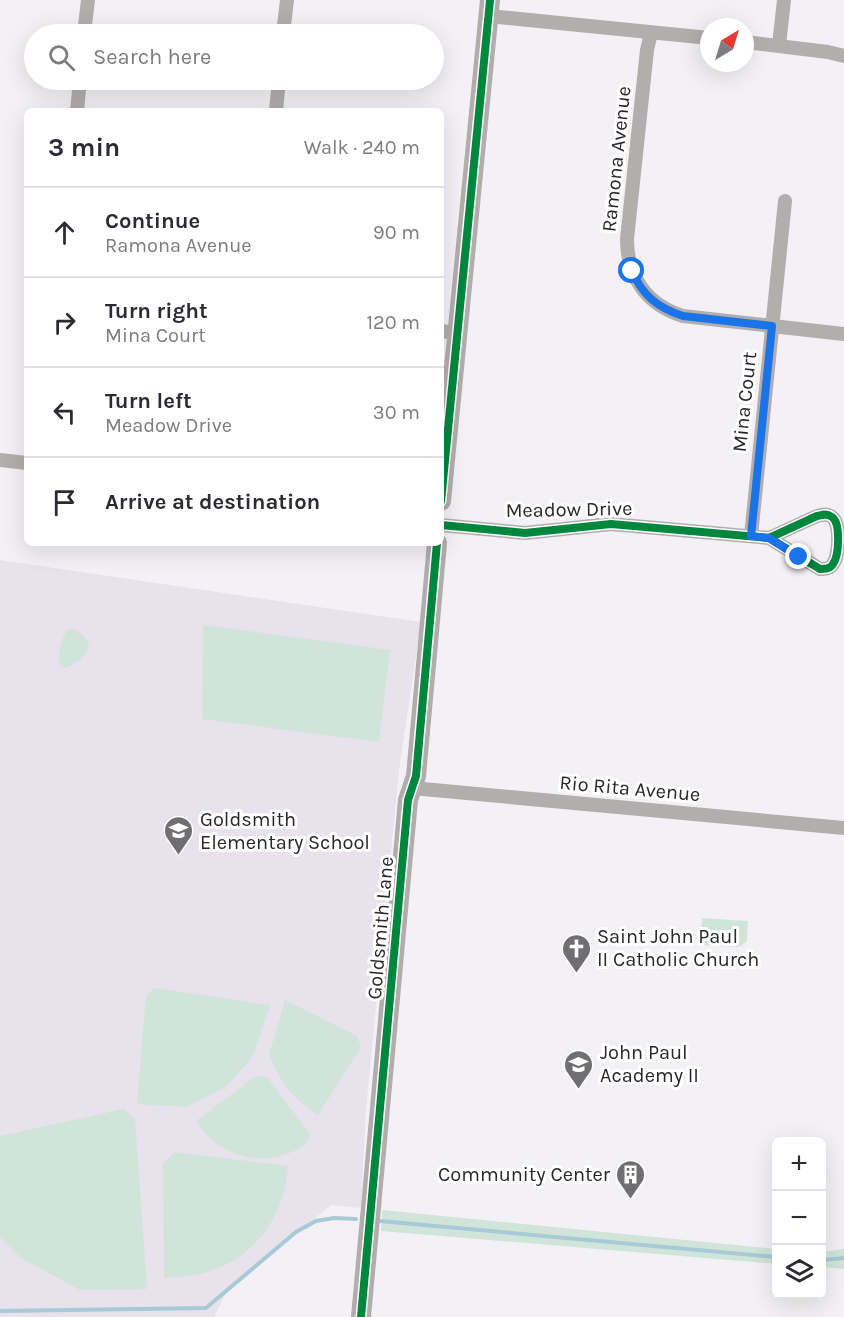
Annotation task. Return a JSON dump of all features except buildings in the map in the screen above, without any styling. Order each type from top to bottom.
[{"type":"street","points":[[85,24],[88,0]]},
{"type":"street","points":[[284,24],[287,0]]},
{"type":"street","points":[[779,45],[784,0]]},
{"type":"street","points":[[444,429],[448,332],[489,8],[651,33],[700,37]]},
{"type":"street","name":"Ramona Avenue","points":[[651,33],[647,50],[627,239],[629,261],[642,290],[650,299],[669,312],[683,316],[844,334]]},
{"type":"street","points":[[754,43],[844,56]]},
{"type":"street","points":[[77,108],[79,90]]},
{"type":"street","points":[[276,108],[278,90]]},
{"type":"street","name":"Mina Court","points":[[751,536],[785,201]]},
{"type":"street","points":[[0,460],[24,463]]},
{"type":"street","name":"Meadow Drive","points":[[444,525],[525,532],[611,524],[769,538],[820,569],[828,569],[836,556],[838,531],[836,522],[826,514],[769,538]]},
{"type":"street","name":"Goldsmith Lane","points":[[362,1317],[408,800],[416,776],[437,546]]},
{"type":"street","name":"Rio Rita Avenue","points":[[412,788],[844,828]]},
{"type":"shaded area","points":[[0,560],[421,622],[399,770],[366,1109],[361,1208],[331,1205],[227,1291],[214,1317],[0,1317]]},
{"type":"green space","points":[[203,625],[390,650],[379,742],[202,719]]},
{"type":"green space","points":[[69,629],[82,634],[89,645],[86,653],[80,659],[66,668],[61,667],[59,652]]},
{"type":"green space","points":[[702,918],[748,921],[747,941],[739,947],[700,945]]},
{"type":"green space","points":[[155,988],[270,1005],[253,1056],[226,1087],[187,1107],[137,1104],[146,995]]},
{"type":"green space","points":[[285,1000],[357,1036],[361,1047],[318,1115],[288,1089],[269,1055]]},
{"type":"green space","points":[[256,1076],[267,1077],[311,1135],[307,1142],[297,1150],[260,1158],[235,1154],[213,1141],[196,1121]]},
{"type":"green space","points":[[124,1109],[135,1119],[147,1289],[80,1290],[21,1258],[0,1237],[0,1136]]},
{"type":"green space","points":[[175,1152],[288,1166],[281,1201],[266,1231],[255,1244],[227,1264],[210,1271],[164,1278],[163,1163]]},
{"type":"green space","points":[[382,1210],[772,1249],[772,1264],[381,1231]]},
{"type":"green space","points":[[844,1249],[844,1269],[826,1267],[826,1251]]},
{"type":"waterway","points":[[0,1311],[206,1308],[296,1232],[316,1221],[334,1218],[356,1219]]},
{"type":"waterway","points":[[380,1221],[772,1257]]},
{"type":"waterway","points":[[826,1260],[844,1258]]},
{"type":"cycle path","points":[[444,470],[490,0]]},
{"type":"cycle path","points":[[828,515],[835,520],[837,526],[838,547],[833,564],[826,569],[820,569],[769,538],[817,516],[828,515]]},
{"type":"cycle path","points":[[444,525],[525,533],[611,524],[769,538]]},
{"type":"cycle path","points":[[361,1317],[408,800],[416,776],[437,546]]},
{"type":"place","name":"Goldsmith Elementary School","points":[[179,856]]},
{"type":"place","name":"Saint John Paul II Catholic Church","points":[[576,974]]},
{"type":"place","name":"John Paul Academy II","points":[[579,1090]]},
{"type":"place","name":"Community Center","points":[[631,1200]]},
{"type":"route","points":[[632,271],[636,281],[650,299],[669,312],[683,316],[772,326],[751,536],[769,538],[799,557]]}]
